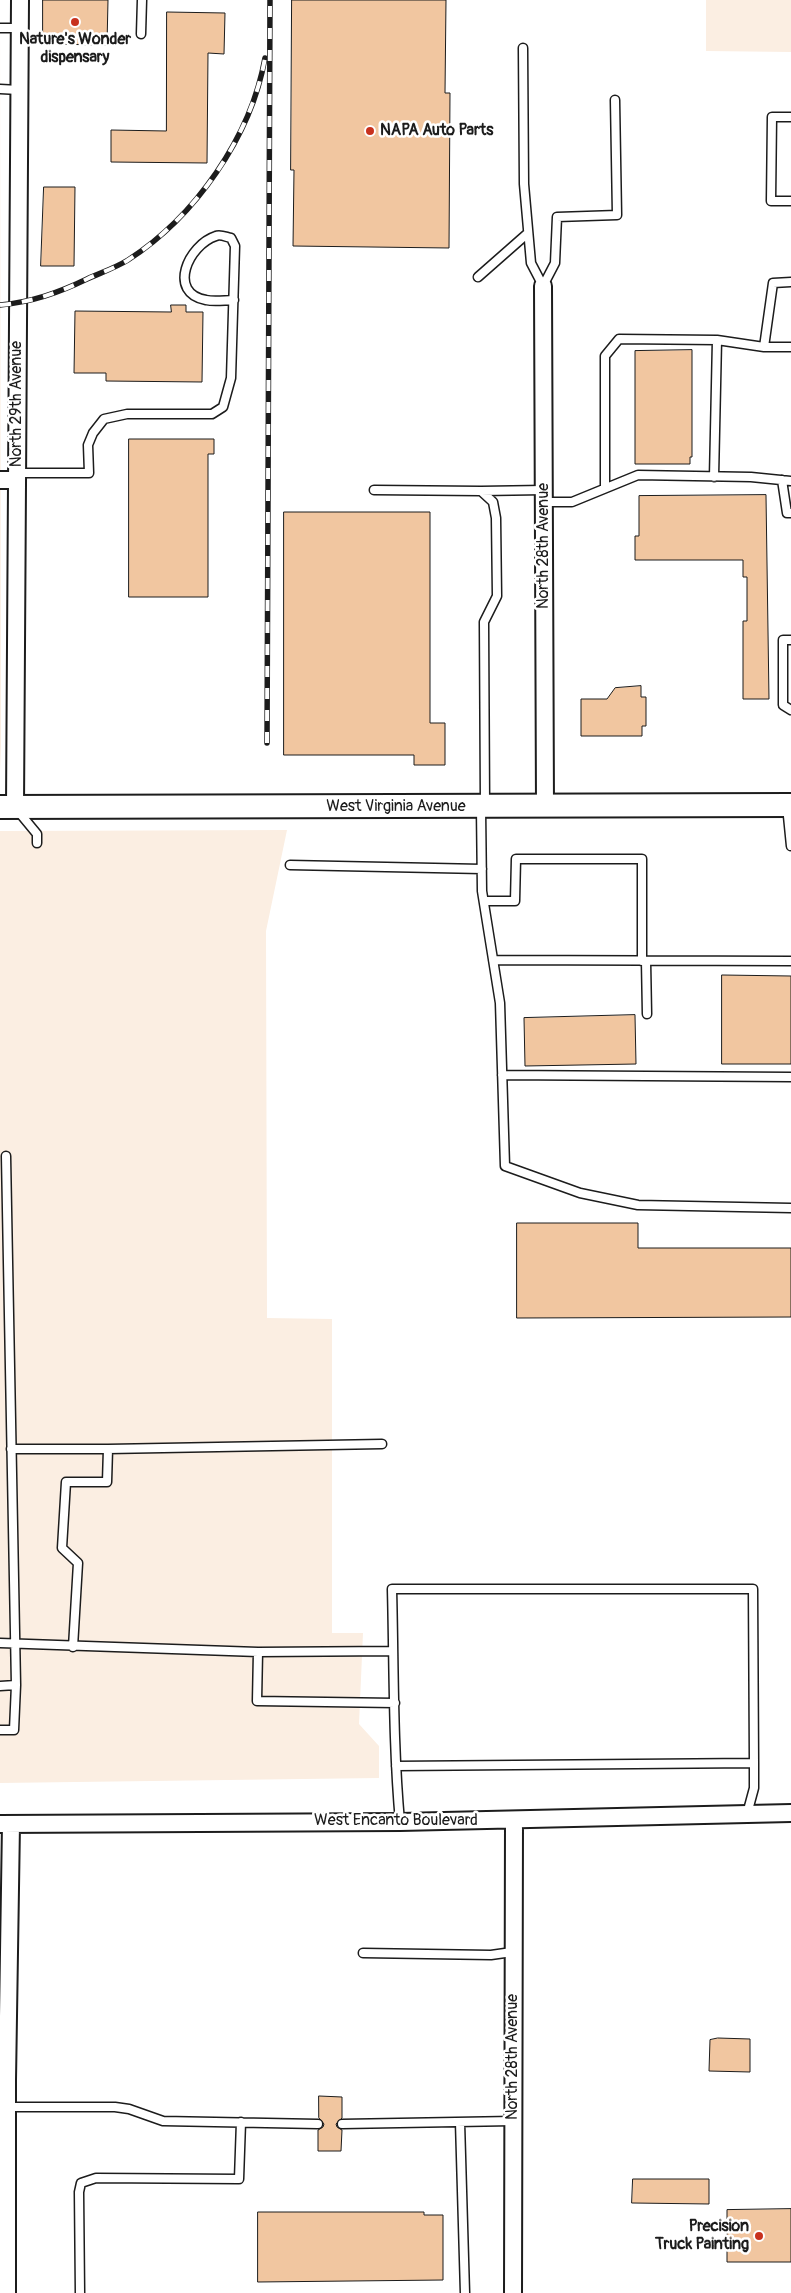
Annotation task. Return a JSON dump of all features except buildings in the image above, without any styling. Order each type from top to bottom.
[{"type":"street","name":"North 29th Avenue","points":[[7,807],[20,0]]},
{"type":"street","name":"North 28th Avenue","points":[[543,286],[545,807]]},
{"type":"street","name":"West Virginia Avenue","points":[[7,807],[789,805]]},
{"type":"street","name":"West Encanto Boulevard","points":[[6,1824],[400,1822],[791,1813]]},
{"type":"street","name":"North 28th Avenue","points":[[513,2293],[512,1952],[514,1820]]},
{"type":"street","points":[[6,1824],[4,2080],[7,2107],[3,2210],[6,2293]]},
{"type":"lane","points":[[141,34],[142,0]]},
{"type":"lane","points":[[0,28],[19,28]]},
{"type":"lane","points":[[523,48],[524,184],[530,263],[543,286]]},
{"type":"lane","points":[[0,89],[19,90]]},
{"type":"lane","points":[[543,286],[555,262],[557,217],[617,215],[615,100]]},
{"type":"lane","points":[[791,117],[772,117],[771,201],[791,201]]},
{"type":"lane","points":[[478,277],[528,233]]},
{"type":"lane","points":[[11,478],[89,473],[88,445],[93,433],[104,419],[127,414],[212,414],[222,407],[232,378],[234,300],[235,246],[231,238],[217,235],[205,241],[189,258],[185,270],[185,283],[196,296],[206,300],[234,300]]},
{"type":"lane","points":[[764,347],[773,283],[791,282]]},
{"type":"lane","points":[[606,488],[604,356],[619,339],[717,340],[764,347],[791,347]]},
{"type":"lane","points":[[714,476],[717,340]]},
{"type":"lane","points":[[374,490],[480,491],[544,496],[572,502],[638,474],[787,480],[787,513],[791,513]]},
{"type":"lane","points":[[480,491],[493,502],[496,518],[497,596],[484,622],[482,868],[484,901],[500,1003],[505,1166],[580,1193],[638,1205],[791,1208]]},
{"type":"lane","points":[[791,640],[783,640],[783,705],[791,710]]},
{"type":"lane","points":[[789,805],[791,846]]},
{"type":"lane","points":[[7,807],[37,834],[37,843]]},
{"type":"lane","points":[[484,901],[515,901],[516,859],[642,859],[647,1014]]},
{"type":"lane","points":[[290,865],[482,868]]},
{"type":"lane","points":[[493,960],[791,961]]},
{"type":"lane","points":[[502,1075],[791,1077]]},
{"type":"lane","points":[[0,1730],[14,1730],[16,1686],[6,1156]]},
{"type":"lane","points":[[11,1449],[382,1444]]},
{"type":"lane","points":[[73,1647],[78,1563],[62,1548],[66,1482],[106,1482],[108,1449]]},
{"type":"lane","points":[[400,1822],[396,1766],[392,1589],[754,1589],[754,1788],[747,1814]]},
{"type":"lane","points":[[0,1643],[258,1652],[393,1651]]},
{"type":"lane","points":[[258,1652],[257,1701],[394,1703]]},
{"type":"lane","points":[[0,1686],[16,1686]]},
{"type":"lane","points":[[396,1766],[754,1762]]},
{"type":"lane","points":[[363,1953],[491,1955],[512,1952]]},
{"type":"lane","points":[[7,2107],[115,2107],[129,2109],[163,2120],[318,2124]]},
{"type":"lane","points":[[342,2124],[513,2120]]},
{"type":"lane","points":[[80,2293],[79,2192],[81,2184],[96,2178],[239,2179],[241,2122]]},
{"type":"lane","points":[[460,2122],[465,2293]]},
{"type":"shaded area","points":[[0,0],[1,745],[0,772]]},
{"type":"shaded area","points":[[706,0],[791,0],[791,52],[706,51]]},
{"type":"shaded area","points":[[287,830],[266,931],[267,1318],[332,1319],[332,1633],[363,1633],[359,1724],[379,1746],[379,1778],[0,1783],[0,831]]},
{"type":"railway","points":[[267,743],[270,0]]},
{"type":"railway","points":[[0,305],[23,302],[45,296],[66,289],[118,266],[153,242],[176,221],[197,198],[233,145],[247,117],[258,88],[265,58]]},
{"type":"place","name":"Nature's Wonder dispensary","points":[[75,22]]},
{"type":"place","name":"NAPA Auto Parts","points":[[370,131]]},
{"type":"place","name":"Precision Truck Painting","points":[[759,2236]]}]
